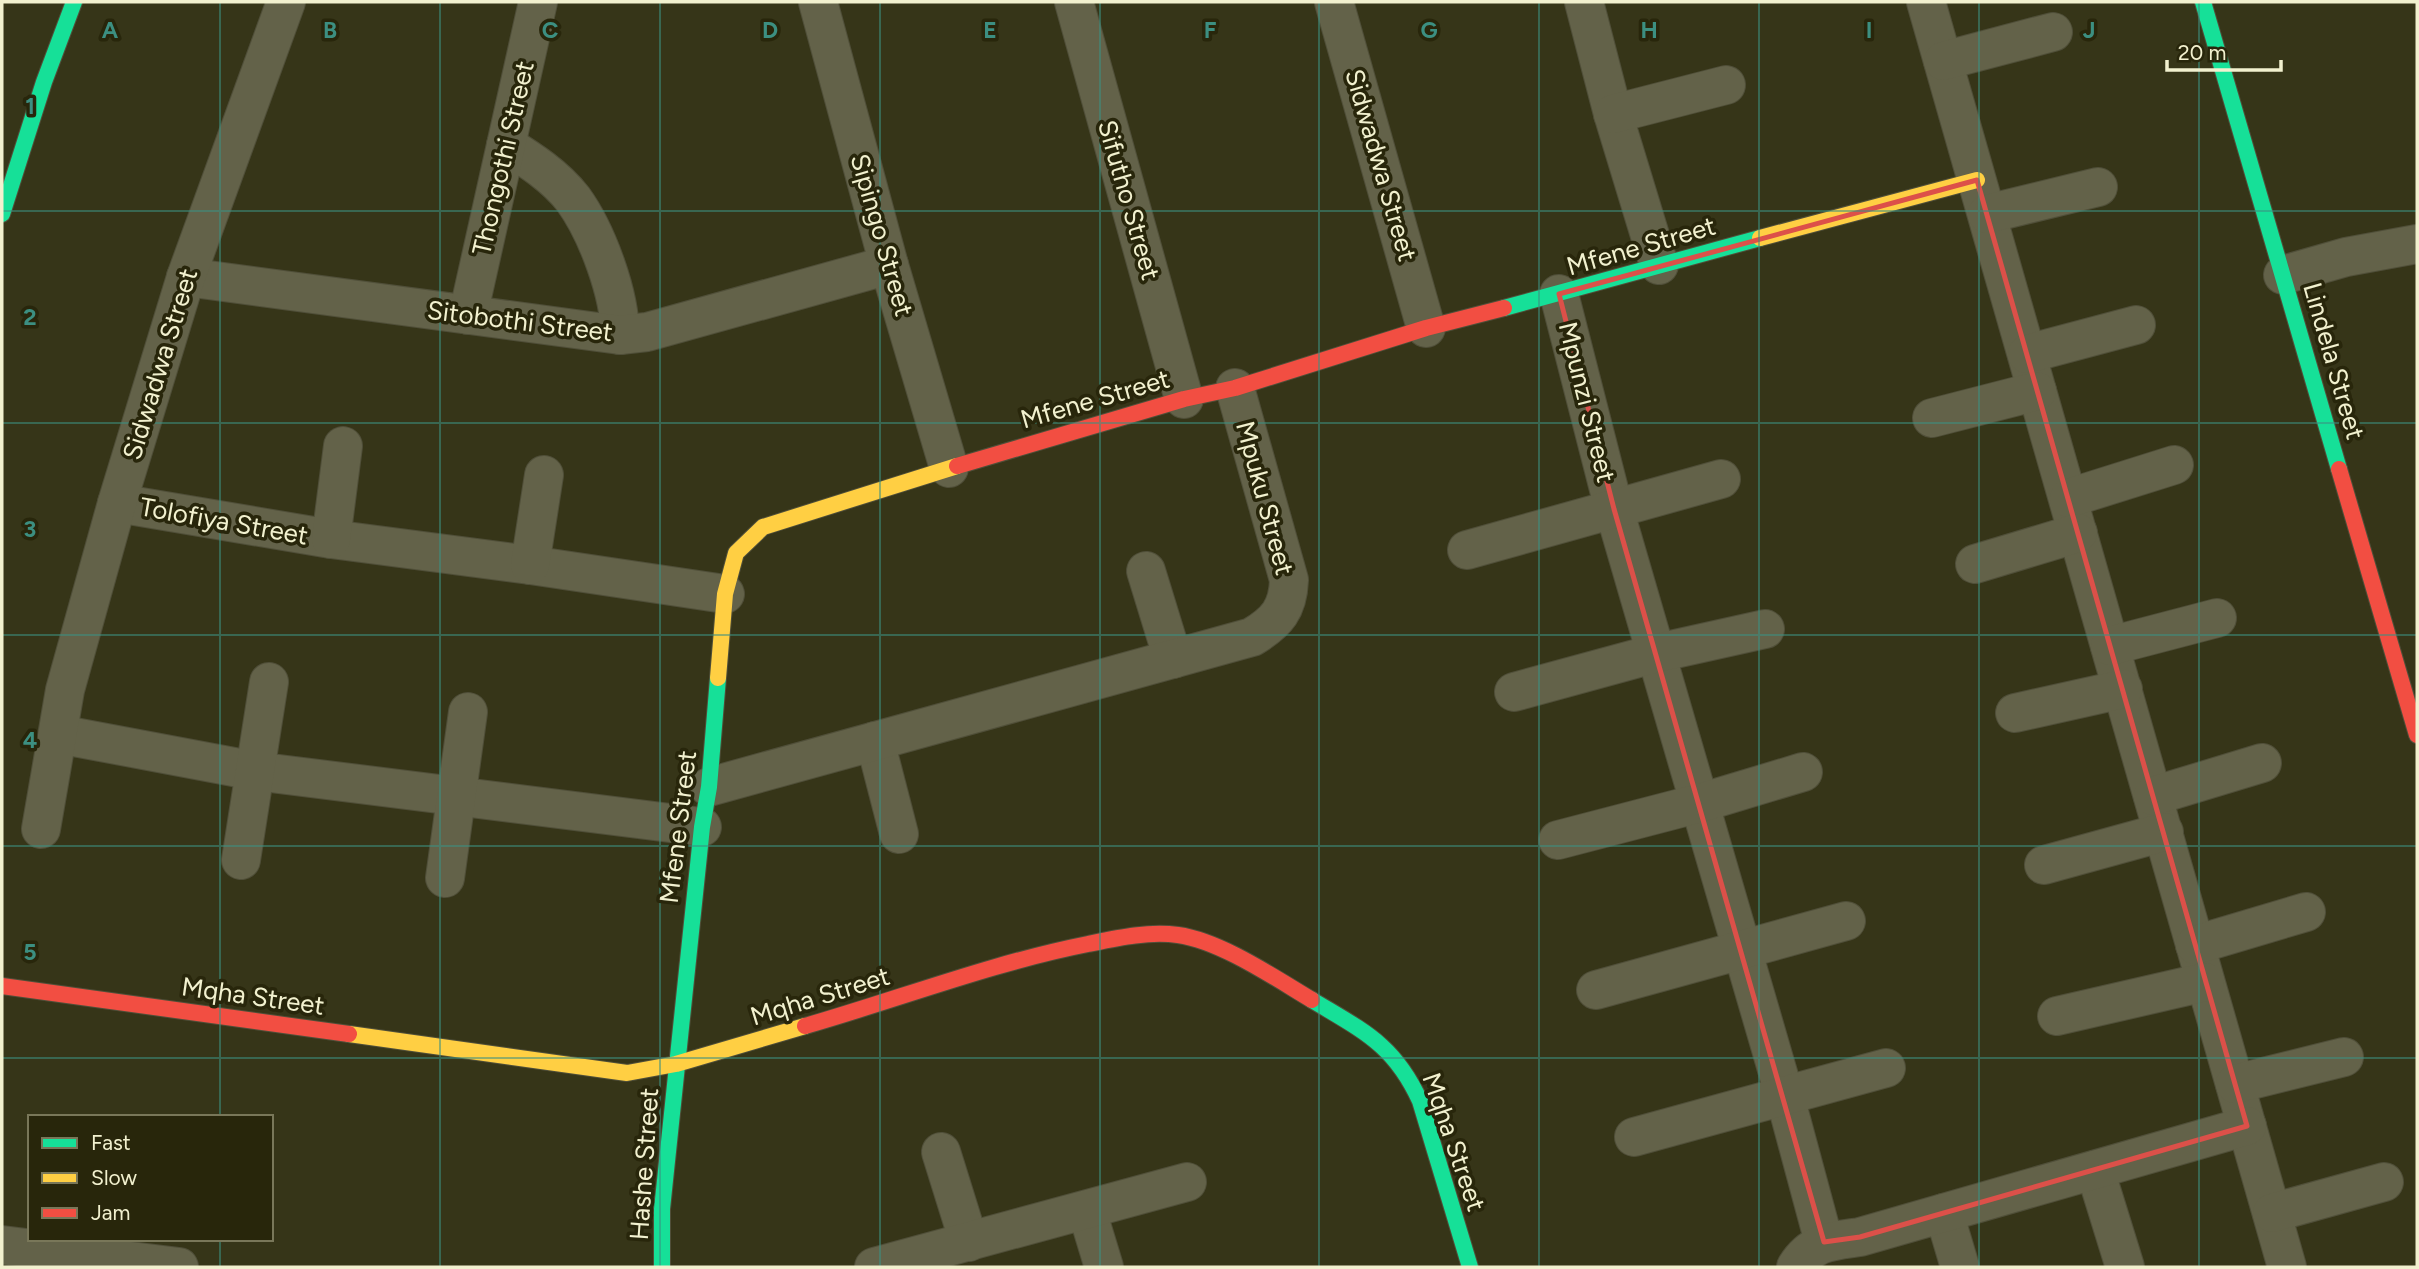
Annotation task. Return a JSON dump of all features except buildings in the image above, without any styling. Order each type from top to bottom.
[{"type":"street","points":[[2,214],[44,82],[74,2]]},
{"type":"street","name":"Sidwadwa Street","points":[[41,829],[65,690],[117,503],[186,278],[286,2]]},
{"type":"street","name":"Thongothi Street","points":[[468,315],[538,2]]},
{"type":"street","name":"Sipingo Street","points":[[818,2],[889,265],[949,468]]},
{"type":"street","name":"Sifutho Street","points":[[1074,2],[1184,399]]},
{"type":"street","name":"Sidwadwa Street","points":[[1334,2],[1426,328]]},
{"type":"street","points":[[1584,2],[1613,114],[1658,265]]},
{"type":"street","points":[[1926,2],[2287,1267]]},
{"type":"street","name":"Lindela Street","points":[[2203,2],[2417,735]]},
{"type":"street","points":[[1943,61],[2053,33]]},
{"type":"street","points":[[1613,114],[1726,85]]},
{"type":"street","points":[[506,145],[540,168],[573,200],[595,240],[614,290],[620,317],[620,335]]},
{"type":"street","points":[[1982,197],[2098,187]]},
{"type":"street","name":"Mfene Street","points":[[676,1065],[702,827],[709,787],[725,594],[736,552],[763,527],[949,468],[1184,399],[1235,388],[1426,328],[1658,265],[1982,197]]},
{"type":"street","points":[[2283,275],[2346,257],[2417,244]]},
{"type":"street","name":"Sitobothi Street","points":[[186,278],[620,335],[647,332],[889,265]]},
{"type":"street","name":"Mpunzi Street","points":[[1559,294],[1614,509],[1785,1097],[1824,1242]]},
{"type":"street","points":[[2026,354],[2136,325]]},
{"type":"street","name":"Mpuku Street","points":[[709,787],[1173,659],[1252,636],[1267,628],[1280,614],[1288,597],[1289,580],[1235,388]]},
{"type":"street","points":[[1933,418],[2037,391]]},
{"type":"street","name":"Tolofiya Street","points":[[331,539],[343,446]]},
{"type":"street","points":[[1975,564],[2174,465]]},
{"type":"street","points":[[530,565],[544,475]]},
{"type":"street","name":"Mpunzi Street","points":[[1467,550],[1721,480]]},
{"type":"street","name":"Tolofiya Street","points":[[117,503],[331,539],[725,594]]},
{"type":"street","points":[[1146,571],[1173,659]]},
{"type":"street","points":[[2110,646],[2217,618]]},
{"type":"street","points":[[1514,692],[1657,653],[1765,629]]},
{"type":"street","points":[[241,860],[269,682]]},
{"type":"street","points":[[2015,713],[2123,689]]},
{"type":"street","points":[[445,878],[468,712]]},
{"type":"street","points":[[58,734],[255,771],[702,827]]},
{"type":"street","points":[[875,741],[899,835]]},
{"type":"street","points":[[2044,865],[2158,814],[2262,763]]},
{"type":"street","points":[[1558,840],[1700,803],[1803,772]]},
{"type":"street","points":[[2195,945],[2306,912]]},
{"type":"street","points":[[1596,990],[1846,921]]},
{"type":"street","name":"Mqha Street","points":[[2,986],[627,1073],[676,1065],[1037,954],[1128,936],[1178,935],[1209,944],[1255,966],[1372,1036],[1393,1055],[1409,1077],[1420,1101],[1470,1267]]},
{"type":"street","points":[[2057,1016],[2205,982]]},
{"type":"street","points":[[2235,1084],[2344,1057]]},
{"type":"street","name":"Hashe Street","points":[[662,1267],[662,1209],[676,1065]]},
{"type":"street","points":[[1634,1137],[1886,1068]]},
{"type":"street","points":[[1796,1267],[1802,1257],[1824,1242],[1860,1237],[2247,1126]]},
{"type":"street","points":[[941,1152],[969,1242]]},
{"type":"street","points":[[2095,1170],[2125,1267]]},
{"type":"street","points":[[874,1267],[1187,1182]]},
{"type":"street","points":[[2272,1213],[2384,1182]]},
{"type":"street","points":[[1087,1211],[1104,1267]]},
{"type":"street","points":[[1944,1213],[1960,1267]]},
{"type":"street","points":[[2,1245],[179,1267]]},
{"type":"highlighted area","points":[[1977,180],[2247,1126],[1860,1237],[1824,1242],[1614,509],[1559,294]]},
{"type":"traffic: fast","points":[[2,214],[44,82],[74,2]]},
{"type":"traffic: fast","points":[[2203,2],[2339,469]]},
{"type":"traffic: fast","points":[[1504,308],[1760,238]]},
{"type":"traffic: fast","points":[[662,1267],[662,1209],[702,827],[709,787],[718,678]]},
{"type":"traffic: fast","points":[[1312,1000],[1375,1041],[1388,1052],[1410,1082],[1420,1101],[1470,1267]]},
{"type":"traffic: slow","points":[[1760,238],[1977,180]]},
{"type":"traffic: slow","points":[[718,678],[725,594],[736,553],[763,527],[957,466]]},
{"type":"traffic: slow","points":[[349,1034],[627,1073],[676,1064],[805,1026]]},
{"type":"traffic: jam","points":[[957,466],[1184,399],[1235,388],[1426,328],[1504,308]]},
{"type":"traffic: jam","points":[[2339,469],[2417,735]]},
{"type":"traffic: jam","points":[[805,1026],[1016,961],[1110,940],[1155,934],[1195,939],[1230,952],[1312,1000]]},
{"type":"traffic: jam","points":[[2,986],[349,1034]]}]
